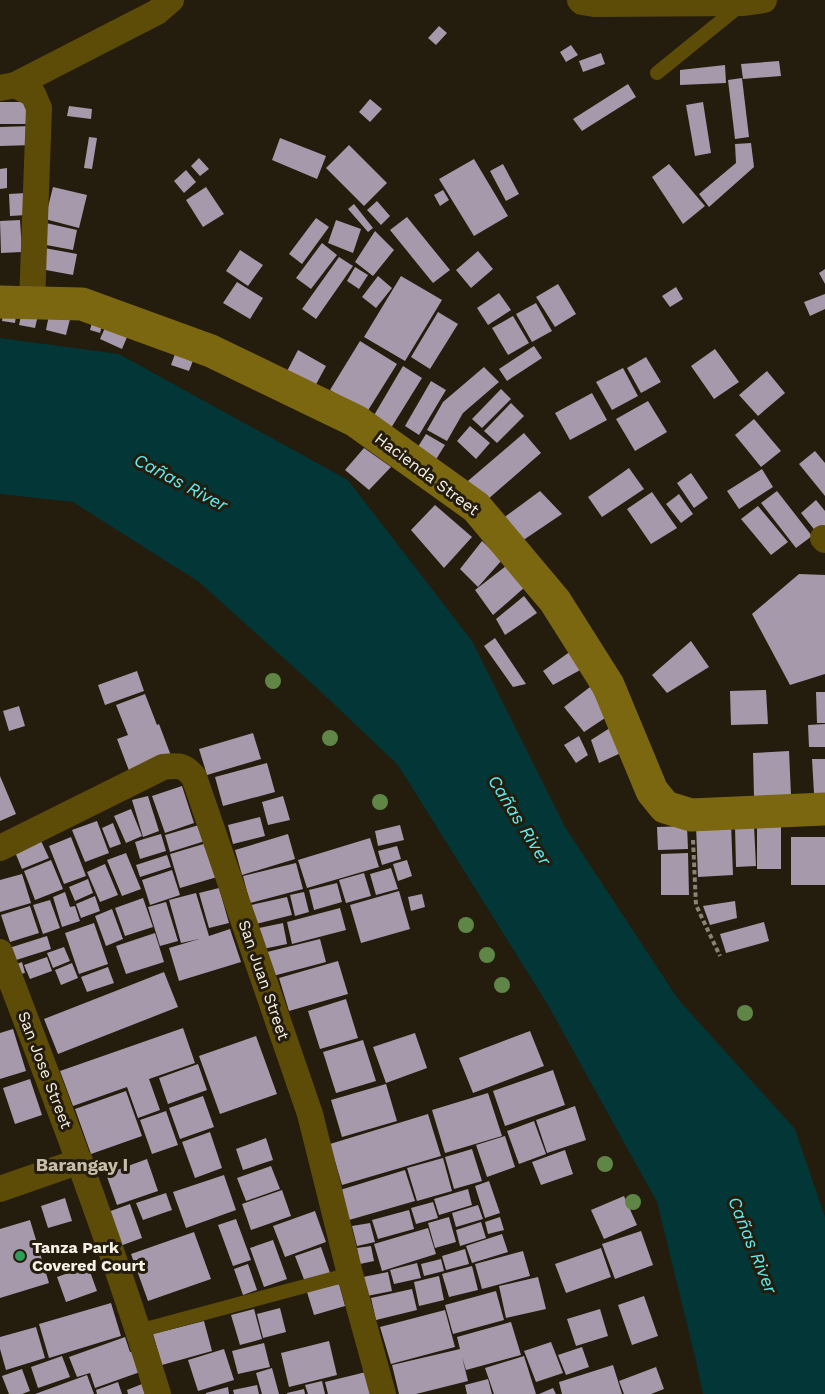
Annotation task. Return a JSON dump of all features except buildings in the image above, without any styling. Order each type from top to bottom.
[{"type":"street","points":[[8,87],[157,12],[171,0]]},
{"type":"street","points":[[580,0],[594,4],[754,1]]},
{"type":"street","points":[[8,87],[33,94],[39,108],[32,303]]},
{"type":"street","name":"Hacienda Street","points":[[0,302],[82,304],[211,351],[356,421],[476,507],[555,601],[608,685],[652,790],[665,807],[691,815],[825,810]]},
{"type":"street","name":"San Juan Street","points":[[0,848],[164,767],[186,768],[194,777],[309,1114],[383,1394]]},
{"type":"street","name":"San Jose Street","points":[[0,952],[80,1161],[158,1394]]},
{"type":"street","points":[[0,1190],[80,1161]]},
{"type":"lane","points":[[657,73],[754,1]]},
{"type":"lane","points":[[138,1331],[350,1274]]},
{"type":"path","points":[[691,815],[696,905],[720,956]]},
{"type":"water","name":"Cañas River","points":[[0,338],[119,354],[348,480],[472,641],[565,827],[678,999],[795,1129],[825,1217],[825,1394],[703,1394],[657,1202],[548,1005],[398,765],[199,582],[73,502],[0,494]]},
{"type":"place","name":"Tanza Park Covered Court","points":[[20,1256]]},
{"type":"district","name":"Barangay I","points":[[82,1164]]}]
